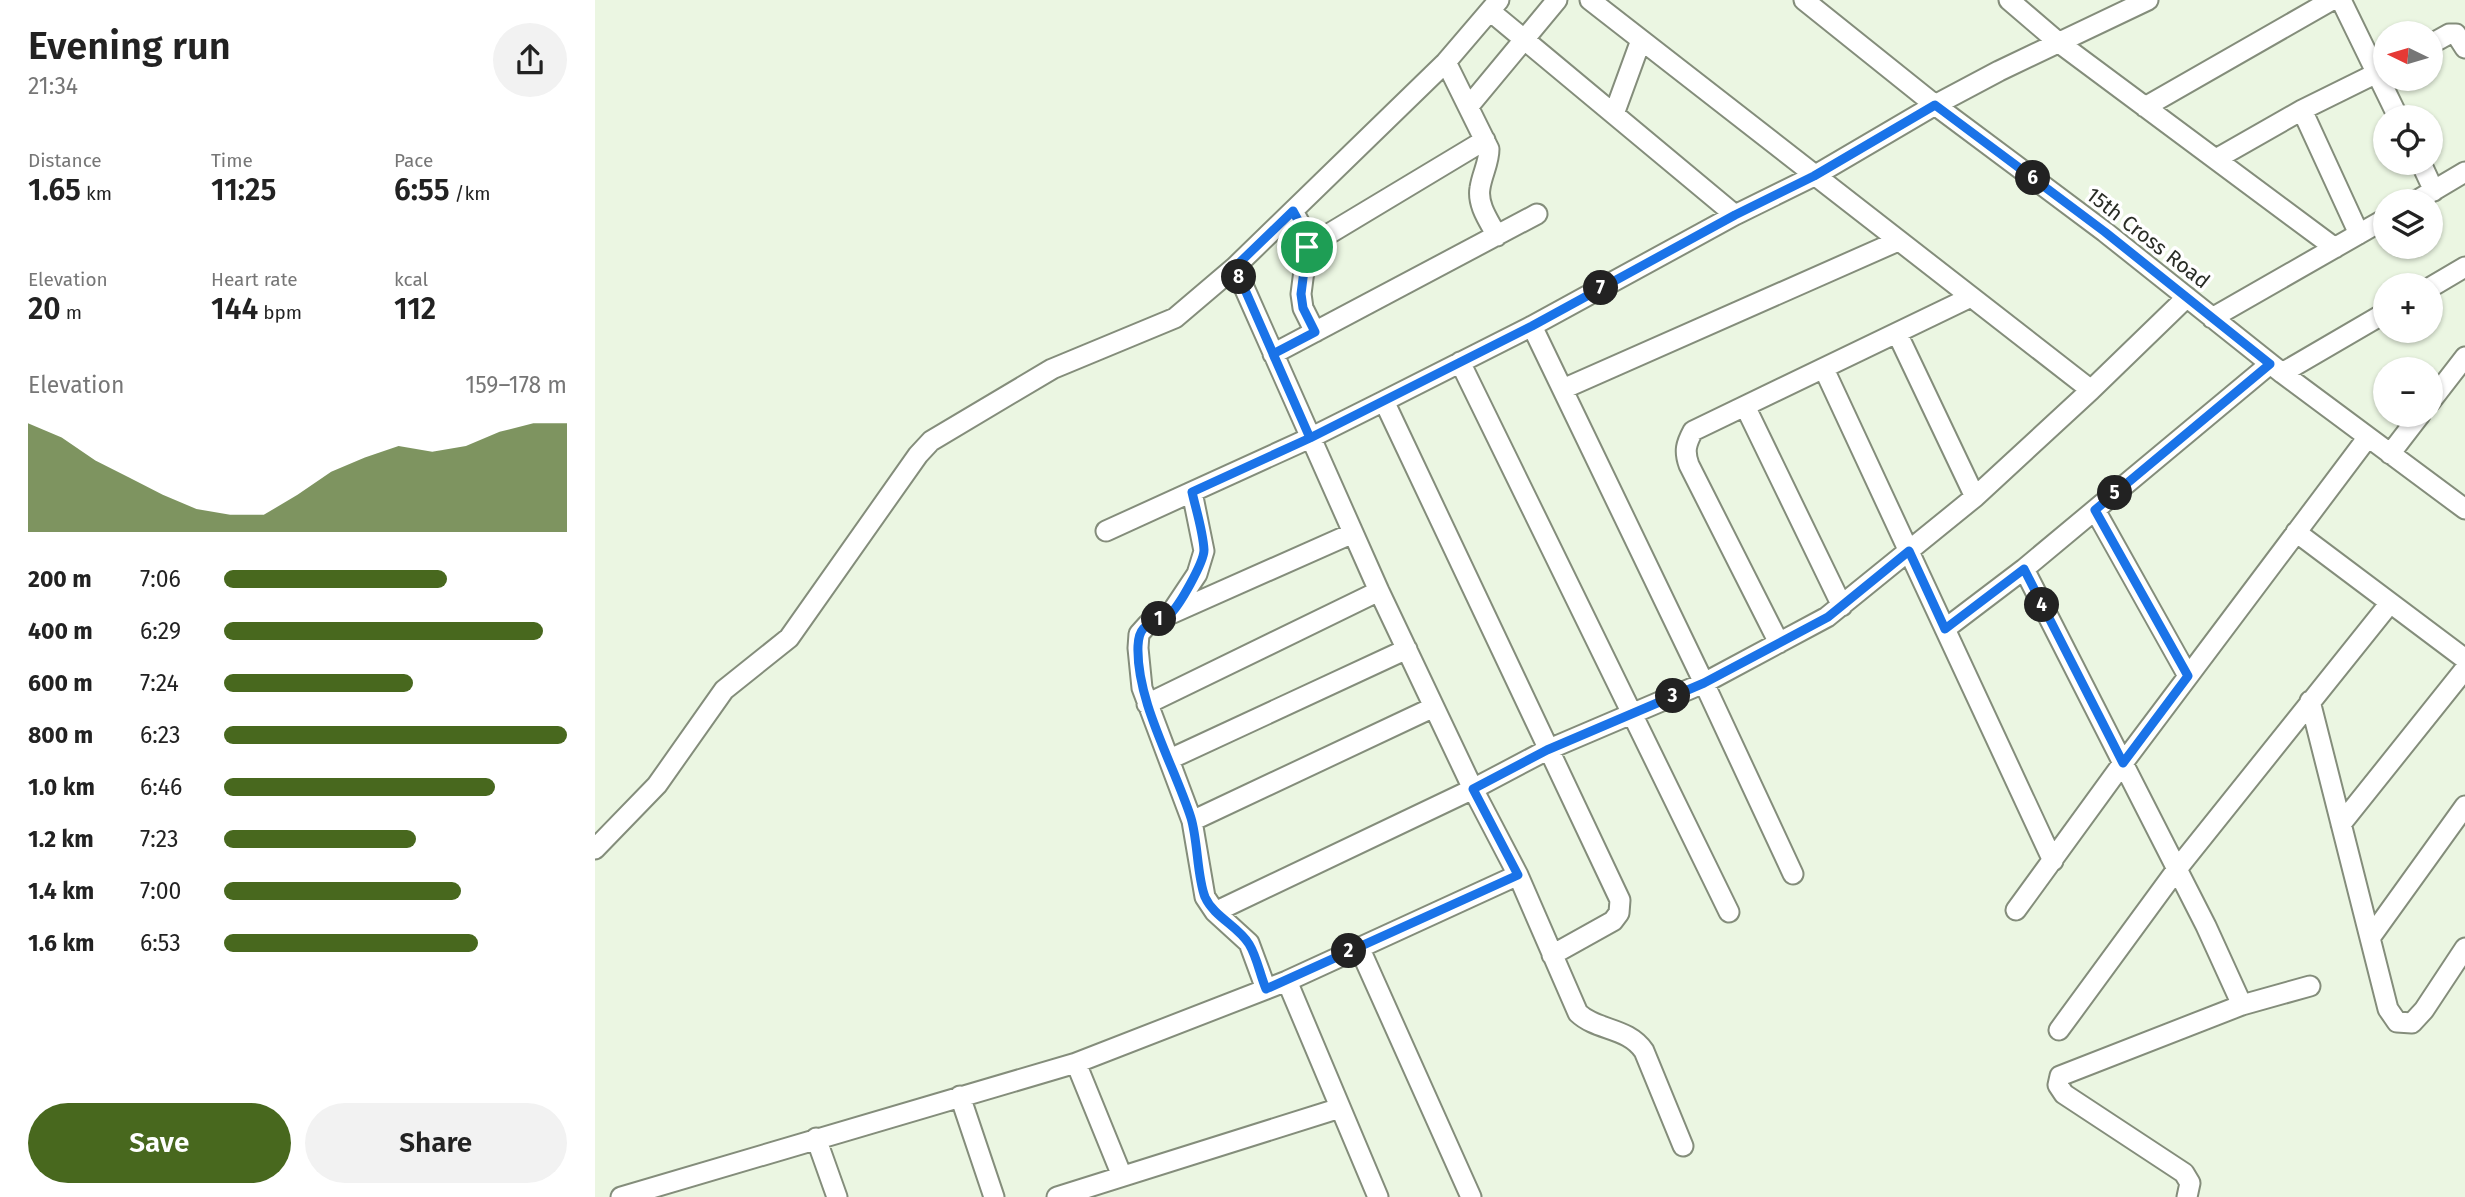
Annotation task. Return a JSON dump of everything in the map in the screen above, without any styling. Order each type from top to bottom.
[{"type":"street","points":[[1469,106],[1557,0]]},
{"type":"street","points":[[1590,0],[2091,390]]},
{"type":"street","name":"15th Cross Road","points":[[1804,0],[2276,369],[2465,509]]},
{"type":"street","points":[[2009,0],[2058,42],[2335,248]]},
{"type":"street","points":[[1106,531],[1310,438],[1532,326],[1735,215],[1814,176],[1935,105],[2058,42],[2148,0]]},
{"type":"street","points":[[2145,107],[2332,0]]},
{"type":"street","points":[[2341,0],[2373,57]]},
{"type":"street","points":[[595,849],[657,785],[724,690],[789,638],[918,455],[931,441],[1052,369],[1175,318],[1235,267],[1446,62],[1494,6],[1524,40],[1735,215]]},
{"type":"street","points":[[2443,37],[2449,34],[2462,37]]},
{"type":"street","points":[[1614,114],[1641,40]]},
{"type":"street","points":[[1446,62],[1489,149],[1489,161],[1479,189],[1481,205],[1497,236]]},
{"type":"street","points":[[2215,159],[2302,110],[2373,75]]},
{"type":"street","points":[[2302,110],[2359,234]]},
{"type":"street","points":[[1307,247],[1485,140]]},
{"type":"street","points":[[2437,189],[2465,172]]},
{"type":"street","points":[[1293,211],[1305,233],[1307,247],[1301,294],[1303,308],[1315,332]]},
{"type":"street","points":[[1273,354],[1537,215]]},
{"type":"street","points":[[2212,318],[2373,226]]},
{"type":"street","points":[[1563,389],[1898,241]]},
{"type":"street","points":[[1235,267],[1379,592],[1473,789],[1518,875],[1578,1013],[1586,1021],[1629,1035],[1638,1042],[1683,1146]]},
{"type":"street","points":[[2443,280],[2465,267]]},
{"type":"street","points":[[1779,643],[1685,453],[1693,431],[1971,297]]},
{"type":"street","points":[[1215,912],[1473,789],[1547,750],[1704,683],[1828,617],[1975,497],[2187,297]]},
{"type":"street","points":[[1945,629],[2276,369],[2373,319]]},
{"type":"street","points":[[1532,326],[1793,874]]},
{"type":"street","points":[[1897,333],[1975,497]]},
{"type":"street","points":[[2443,385],[2465,357]]},
{"type":"street","points":[[1459,362],[1729,912]]},
{"type":"street","points":[[1824,369],[2053,861]]},
{"type":"street","points":[[1384,401],[1620,900],[1619,914],[1613,921],[1552,955]]},
{"type":"street","points":[[1745,406],[1842,606]]},
{"type":"street","points":[[2390,454],[2411,427]]},
{"type":"street","points":[[2016,910],[2368,437]]},
{"type":"street","points":[[1170,614],[1196,574],[1204,551],[1192,492]]},
{"type":"street","points":[[2095,510],[2188,676]]},
{"type":"street","points":[[2296,532],[2465,659]]},
{"type":"street","points":[[1266,989],[1249,943],[1215,912],[1205,897],[1192,821],[1142,688],[1139,634],[1148,624],[1353,533]]},
{"type":"street","points":[[2024,569],[2177,869],[2242,1004]]},
{"type":"street","points":[[1147,704],[1379,592]]},
{"type":"street","points":[[2059,1030],[2177,869],[2390,603]]},
{"type":"street","points":[[1170,759],[1407,649]]},
{"type":"street","points":[[2341,824],[2465,669]]},
{"type":"street","points":[[2310,701],[2388,1009],[2397,1022],[2412,1023],[2424,1010],[2465,948]]},
{"type":"street","points":[[1192,821],[1434,707]]},
{"type":"street","points":[[2370,938],[2465,806]]},
{"type":"street","points":[[621,1197],[1076,1063],[1287,981],[1518,875]]},
{"type":"street","points":[[1359,947],[1471,1197]]},
{"type":"street","points":[[1287,981],[1378,1197]]},
{"type":"street","points":[[2187,1197],[2190,1183],[2184,1174],[2064,1094],[2058,1085],[2060,1076],[2242,1004],[2310,986]]},
{"type":"street","points":[[1076,1063],[1122,1176]]},
{"type":"street","points":[[960,1096],[994,1197]]},
{"type":"street","points":[[1057,1197],[1340,1108]]},
{"type":"street","points":[[816,1138],[837,1197]]},
{"type":"route","points":[[1307,247],[1301,294],[1303,308],[1315,332],[1273,354],[1310,438],[1192,492],[1204,551],[1201,563],[1170,614],[1148,624],[1139,634],[1138,648],[1142,688],[1192,821],[1205,897],[1215,912],[1249,943],[1266,989],[1518,875],[1473,789],[1547,750],[1704,683],[1828,617],[1909,551],[1945,629],[2024,569],[2123,763],[2188,676],[2095,510],[2270,364],[2105,232],[1935,105],[1814,176],[1735,215],[1532,326],[1310,438],[1235,267],[1293,211],[1305,233],[1307,247]]}]
